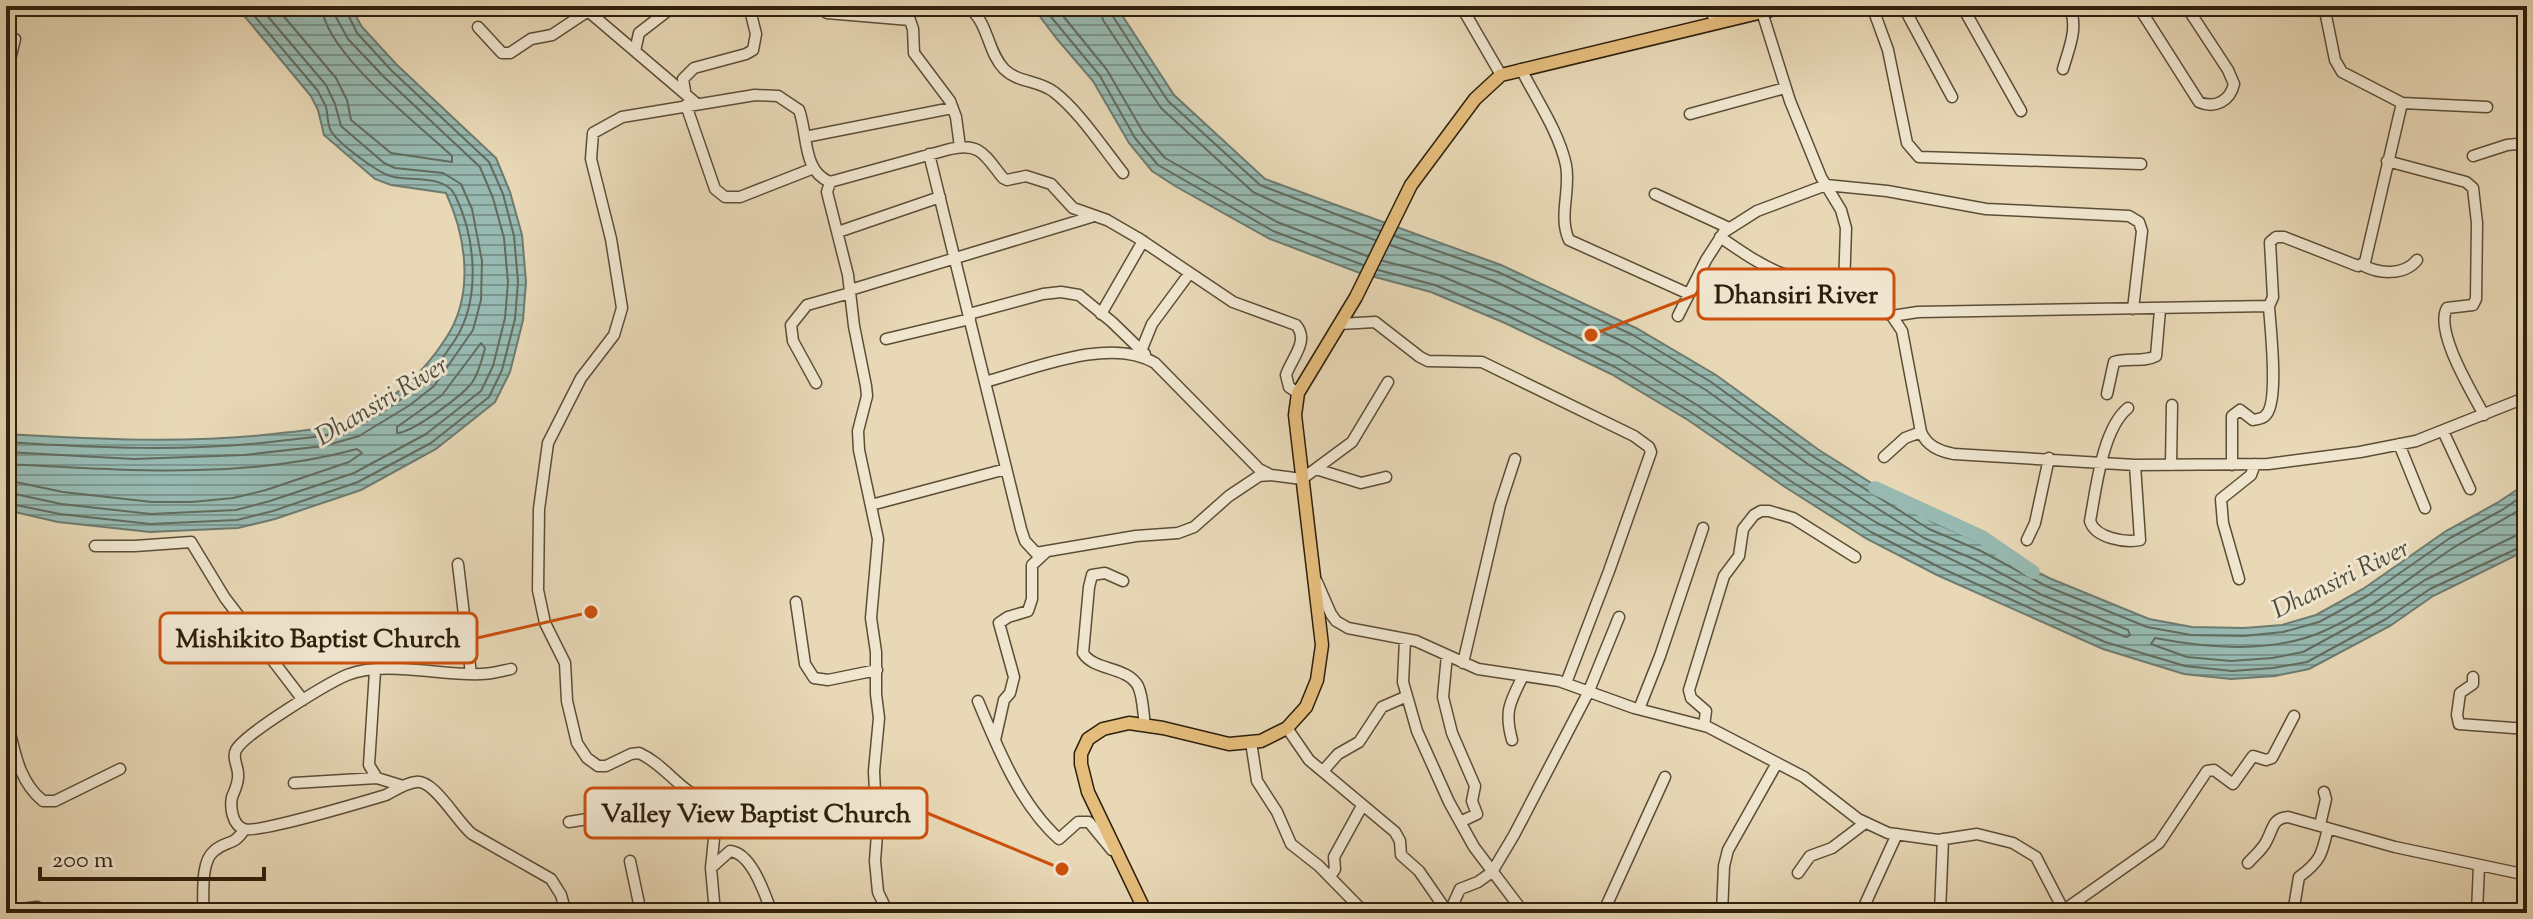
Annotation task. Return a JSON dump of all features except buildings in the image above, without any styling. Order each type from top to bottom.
[{"type":"main road","points":[[1146,913],[1088,792],[1081,754],[1088,739],[1103,729],[1129,723],[1215,741],[1261,741],[1287,728],[1306,707],[1317,680],[1322,645],[1295,415],[1298,393],[1356,297],[1411,185],[1475,99],[1501,75],[1787,6]]},
{"type":"street","points":[[635,51],[639,33],[674,6]]},
{"type":"street","points":[[749,6],[756,34],[753,50],[694,68],[683,79],[715,189],[725,197],[740,197],[814,168]]},
{"type":"street","points":[[905,6],[914,53],[952,108],[960,147]]},
{"type":"street","points":[[966,6],[979,15],[993,53],[1003,68],[1020,80],[1056,93],[1123,173]]},
{"type":"street","points":[[1461,6],[1501,75]]},
{"type":"street","points":[[1707,6],[1717,22]]},
{"type":"street","points":[[1872,6],[1888,50],[1907,143],[1919,157],[2141,164]]},
{"type":"street","points":[[1903,6],[1952,97]]},
{"type":"street","points":[[1962,6],[2021,111]]},
{"type":"street","points":[[2063,69],[2075,20],[2069,6]]},
{"type":"street","points":[[2138,6],[2199,102],[2218,104],[2230,95],[2234,84],[2186,6]]},
{"type":"street","points":[[2324,6],[2338,68],[2402,103],[2487,107]]},
{"type":"street","points":[[478,27],[502,53],[510,53],[531,39],[552,35],[585,9],[685,91]]},
{"type":"street","points":[[1762,12],[1785,88],[1826,185],[1841,210],[1846,228],[1844,288],[1849,294],[1892,316],[1902,331],[1921,432],[1930,445],[1945,452],[2135,465],[2255,464],[2346,454],[2399,444],[2443,431],[2527,397]]},
{"type":"street","points":[[827,13],[910,20]]},
{"type":"street","points":[[6,76],[15,39]]},
{"type":"street","points":[[1521,69],[1555,135],[1566,165],[1564,226],[1569,240],[1689,294]]},
{"type":"street","points":[[1690,114],[1785,88]]},
{"type":"street","points":[[876,821],[856,825],[776,814],[739,819],[718,812],[692,795],[672,775],[639,753],[606,766],[598,766],[587,758],[573,733],[565,663],[541,612],[538,531],[548,443],[581,378],[614,335],[622,308],[611,239],[591,159],[591,136],[619,118],[755,95],[778,96],[799,110],[814,168],[820,178],[830,182],[960,147],[978,149],[1007,180],[1026,176],[1051,184],[1067,204],[1107,220],[1143,241],[1240,306],[1296,325],[1301,330],[1299,348],[1286,375],[1289,387],[1298,393]]},
{"type":"street","points":[[2362,265],[2367,257],[2402,103]]},
{"type":"street","points":[[805,137],[952,108]]},
{"type":"street","points":[[2473,156],[2507,145],[2527,143]]},
{"type":"street","points":[[929,154],[1025,541],[1036,553],[1189,530],[1259,476],[1302,479],[1357,435],[1388,382]]},
{"type":"street","points":[[2387,161],[2466,182],[2473,188],[2477,216],[2476,299],[2473,305],[2447,308],[2444,313],[2445,330],[2484,415]]},
{"type":"street","points":[[830,182],[827,192],[850,291],[867,396],[858,431],[859,450],[878,539],[871,618],[879,718],[874,771],[876,876],[878,892],[888,913]]},
{"type":"street","points":[[1678,316],[1720,237],[1729,228],[1757,211],[1826,185],[1887,191],[1986,209],[2129,216],[2139,222],[2142,231],[2133,309]]},
{"type":"street","points":[[1655,194],[1729,228]]},
{"type":"street","points":[[838,232],[940,197]]},
{"type":"street","points":[[816,383],[793,341],[791,325],[807,305],[1093,216]]},
{"type":"street","points":[[1720,237],[1773,270],[1816,283],[1844,280]]},
{"type":"street","points":[[2232,465],[2232,416],[2240,410],[2253,420],[2263,418],[2268,413],[2272,398],[2270,242],[2276,237],[2284,237],[2377,271],[2408,269],[2417,260]]},
{"type":"street","points":[[1101,314],[1143,241]]},
{"type":"street","points":[[1141,351],[1152,324],[1189,274]]},
{"type":"street","points":[[886,339],[1061,292],[1079,295],[1155,363],[1259,469],[1271,475]]},
{"type":"street","points":[[1892,316],[1918,312],[2269,306]]},
{"type":"street","points":[[2107,394],[2114,362],[2124,359],[2150,360],[2156,356],[2160,310]]},
{"type":"street","points":[[1339,324],[1375,322],[1428,361],[1482,362],[1634,436],[1649,447],[1651,452],[1566,683]]},
{"type":"street","points":[[985,382],[1094,354],[1135,353],[1155,363]]},
{"type":"street","points":[[2171,465],[2172,405]]},
{"type":"street","points":[[2128,408],[2117,420],[2102,462],[2091,526],[2098,533],[2135,542],[2141,538],[2135,465]]},
{"type":"street","points":[[2443,431],[2470,489]]},
{"type":"street","points":[[1884,457],[1905,438],[1921,432]]},
{"type":"street","points":[[2399,444],[2425,508]]},
{"type":"street","points":[[2027,540],[2036,521],[2049,458]]},
{"type":"street","points":[[1463,663],[1500,505],[1515,459]]},
{"type":"street","points":[[2239,579],[2223,523],[2221,499],[2251,475],[2255,464]]},
{"type":"street","points":[[871,505],[1006,469]]},
{"type":"street","points":[[1316,469],[1361,483],[1386,477]]},
{"type":"street","points":[[1704,726],[1706,711],[1691,698],[1689,690],[1724,576],[1740,553],[1745,525],[1754,515],[1769,511],[1793,518],[1855,557]]},
{"type":"street","points":[[1639,709],[1703,528]]},
{"type":"street","points":[[95,546],[191,542],[239,618],[303,700]]},
{"type":"street","points":[[995,741],[1004,700],[1010,693],[1014,677],[999,623],[1028,611],[1032,599],[1032,565],[1047,552]]},
{"type":"street","points":[[458,564],[471,674]]},
{"type":"street","points":[[1123,581],[1099,572],[1092,575],[1083,653],[1088,660],[1135,682],[1140,691],[1145,725]]},
{"type":"street","points":[[1313,573],[1331,614],[1341,625],[1405,640],[1478,669],[1566,683],[1639,709],[1704,726],[1804,777],[1865,823],[1897,834],[1943,839],[1977,834],[2013,843],[2036,857],[2064,911],[2159,843],[2207,771],[2214,770],[2233,784],[2253,756],[2266,760],[2272,758],[2294,716]]},
{"type":"street","points":[[796,602],[805,664],[814,678],[821,681],[877,670]]},
{"type":"street","points":[[1287,728],[1305,755],[1398,836],[1401,855],[1419,871],[1448,913],[1460,889],[1492,872],[1588,693],[1619,617]]},
{"type":"street","points":[[1405,640],[1403,682],[1417,731],[1460,822],[1492,872],[1524,913]]},
{"type":"street","points":[[1447,655],[1443,697],[1452,733],[1475,786],[1472,801],[1477,814],[1460,822]]},
{"type":"street","points":[[511,669],[471,674],[430,670],[346,675],[258,730],[237,748],[238,778],[231,812],[244,830],[271,827],[386,795],[416,782],[430,785],[461,825],[472,834],[551,879],[561,895],[566,913]]},
{"type":"street","points":[[375,671],[368,757],[377,778]]},
{"type":"street","points":[[1512,740],[1507,716],[1510,702],[1523,676]]},
{"type":"street","points":[[2473,677],[2473,684],[2460,693],[2459,724],[2527,729]]},
{"type":"street","points":[[1323,771],[1338,754],[1359,742],[1382,707],[1405,697]]},
{"type":"street","points":[[978,701],[995,741],[1029,803],[1051,832],[1059,839],[1078,822],[1089,822],[1121,861]]},
{"type":"street","points":[[6,716],[20,772],[30,789],[43,801],[55,801],[120,769]]},
{"type":"street","points":[[1251,742],[1257,781],[1277,812],[1291,844],[1316,863],[1365,913]]},
{"type":"street","points":[[1722,913],[1724,866],[1728,850],[1777,763]]},
{"type":"street","points":[[2527,770],[2523,777],[2527,789]]},
{"type":"street","points":[[1603,913],[1665,777]]},
{"type":"street","points":[[294,783],[377,778],[403,786]]},
{"type":"street","points":[[2293,913],[2299,877],[2316,865],[2322,852],[2324,792]]},
{"type":"street","points":[[569,822],[704,800]]},
{"type":"street","points":[[704,800],[715,829],[711,868],[715,913]]},
{"type":"street","points":[[1330,877],[1335,869],[1334,857],[1362,806]]},
{"type":"street","points":[[2248,863],[2264,845],[2281,817],[2395,847],[2527,875]]},
{"type":"street","points":[[1798,873],[1810,856],[1832,848],[1865,823]]},
{"type":"street","points":[[203,913],[208,859],[215,850],[235,842],[244,830]]},
{"type":"street","points":[[1861,913],[1897,834]]},
{"type":"street","points":[[1940,913],[1943,839]]},
{"type":"street","points":[[711,868],[730,851],[742,856],[772,913]]},
{"type":"street","points":[[630,861],[641,913]]},
{"type":"street","points":[[2477,913],[2479,865]]},
{"type":"street","points":[[6,911],[37,907]]},
{"type":"water","name":"Dhansiri River","points":[[236,6],[350,6],[362,27],[396,64],[496,158],[522,235],[526,282],[523,320],[510,372],[495,402],[436,449],[361,490],[275,519],[238,528],[150,532],[58,522],[6,510],[6,434],[173,440],[240,437],[332,426],[365,413],[405,386],[437,351],[455,322],[464,286],[463,248],[446,193],[391,185],[375,179],[324,135],[311,96]]},
{"type":"water","name":"Dhansiri River","points":[[1032,6],[1116,6],[1174,95],[1265,179],[1501,265],[1636,328],[1716,375],[1819,450],[1933,522],[2049,578],[2149,619],[2192,627],[2244,628],[2282,625],[2316,615],[2363,589],[2446,531],[2527,483],[2527,550],[2433,596],[2390,626],[2309,669],[2275,676],[2231,679],[2184,674],[2103,649],[1937,575],[1867,539],[1688,420],[1611,374],[1505,323],[1431,292],[1360,273],[1270,239],[1175,186],[1152,171],[1129,143],[1093,81]]},
{"type":"waterway","name":"Dhansiri River","points":[[1875,488],[1982,537],[2033,572]]},
{"type":"place","name":"Dhansiri River","points":[[1591,335]]},
{"type":"place","name":"Mishikito Baptist Church","points":[[591,612]]},
{"type":"place","name":"Valley View Baptist Church","points":[[1062,869]]}]
